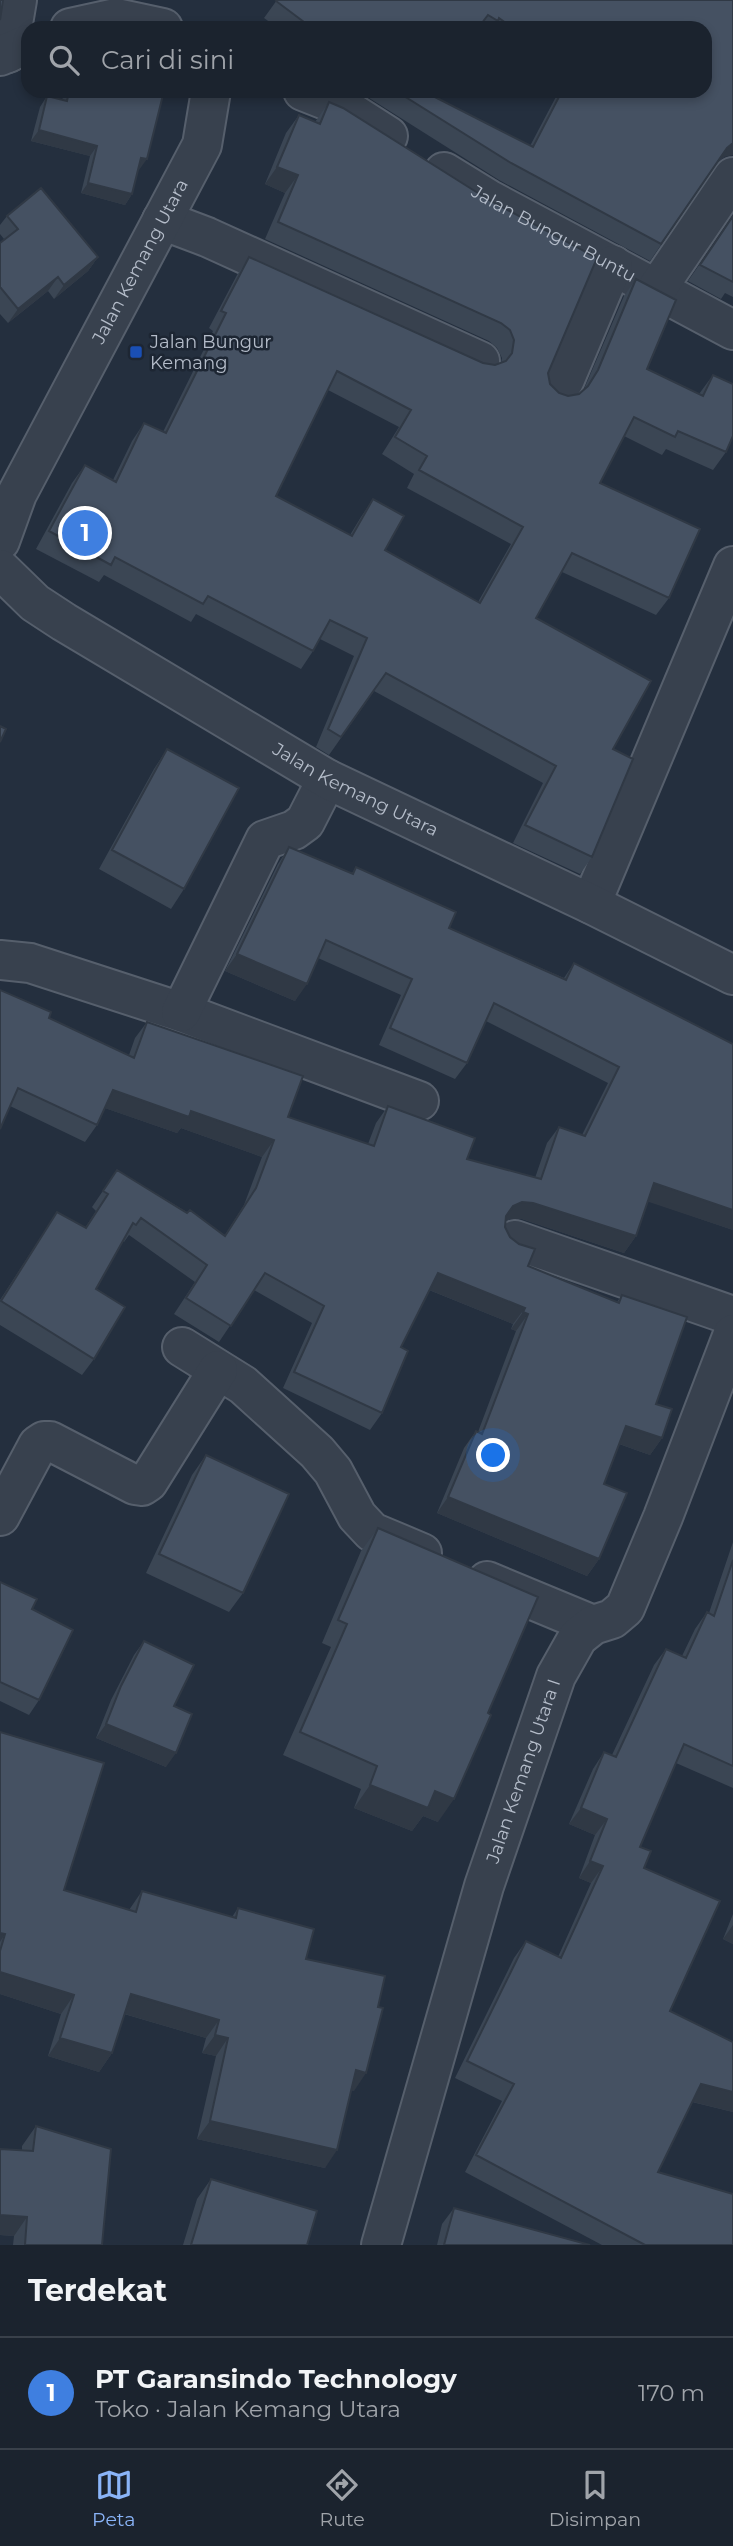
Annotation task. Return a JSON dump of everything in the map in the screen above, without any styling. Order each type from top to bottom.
[{"type":"street","points":[[12,51],[17,0]]},
{"type":"street","points":[[102,21],[116,18],[130,21]]},
{"type":"street","name":"Jalan Kemang Utara","points":[[0,541],[17,494],[202,145],[210,98]]},
{"type":"street","name":"Jalan Bungur Buntu","points":[[321,98],[341,106],[488,199],[733,331]]},
{"type":"street","points":[[656,290],[733,177]]},
{"type":"street","points":[[162,220],[207,237],[480,361]]},
{"type":"street","points":[[557,392],[613,265]]},
{"type":"street","points":[[591,904],[733,566]]},
{"type":"street","name":"Jalan Kemang Utara","points":[[0,569],[35,603],[327,779],[591,904],[733,975]]},
{"type":"street","points":[[181,1012],[265,840],[294,830],[304,822],[327,779]]},
{"type":"street","points":[[0,960],[30,963],[181,1012],[419,1101]]},
{"type":"street","points":[[514,1240],[733,1317]]},
{"type":"street","name":"Jalan Kemang Utara I","points":[[381,2245],[484,1886],[556,1676],[578,1637],[593,1625],[612,1619],[625,1608],[733,1334]]},
{"type":"street","points":[[182,1347],[243,1385],[317,1452],[333,1471],[357,1516],[372,1532],[593,1625]]},
{"type":"street","points":[[0,1516],[38,1445],[44,1441],[50,1441],[135,1485],[142,1486],[148,1482],[218,1370]]},
{"type":"building","points":[[733,0],[733,143],[661,244],[511,163],[407,98],[437,98],[533,147],[558,98],[712,98],[712,21],[503,21],[499,18],[498,21],[488,15],[483,21],[303,21],[276,1]]},
{"type":"building","points":[[47,98],[67,101],[68,98],[162,98],[147,159],[141,158],[132,194],[88,183],[97,146],[39,130]]},
{"type":"building","points":[[329,102],[343,108],[489,200],[597,258],[548,373],[550,384],[559,393],[568,396],[579,394],[588,386],[598,370],[636,279],[676,300],[647,369],[703,396],[713,375],[733,384],[733,436],[726,452],[678,431],[675,437],[634,417],[600,483],[700,529],[669,598],[572,553],[536,618],[651,681],[613,749],[633,759],[592,857],[525,825],[556,766],[386,673],[341,737],[328,729],[367,638],[330,620],[313,651],[208,596],[203,604],[115,557],[111,565],[49,531],[85,465],[116,482],[144,423],[166,433],[226,313],[221,311],[249,257],[483,363],[495,365],[506,361],[512,353],[514,340],[510,330],[501,323],[278,222],[298,175],[277,167],[299,115],[320,124]],"holes":[[[337,371],[411,410],[395,437],[427,456],[419,470],[523,527],[480,603],[385,550],[404,516],[373,499],[352,536],[276,496]]]},
{"type":"building","points":[[41,188],[98,257],[64,285],[58,277],[18,309],[0,287],[0,243],[18,229],[7,216]]},
{"type":"building","points":[[733,216],[733,282],[700,265]]},
{"type":"building","points":[[0,726],[6,729],[0,742]]},
{"type":"building","points":[[167,749],[239,788],[184,889],[112,850]]},
{"type":"building","points":[[289,847],[353,874],[356,867],[456,912],[449,928],[566,980],[574,963],[733,1044],[733,1210],[654,1183],[636,1236],[533,1203],[522,1202],[513,1206],[506,1216],[505,1227],[510,1237],[519,1244],[535,1249],[528,1266],[619,1303],[622,1295],[687,1317],[656,1404],[672,1409],[662,1438],[626,1426],[604,1484],[627,1493],[599,1559],[448,1497],[476,1431],[482,1434],[528,1314],[523,1312],[525,1308],[438,1273],[401,1347],[408,1351],[382,1413],[294,1372],[324,1306],[265,1273],[231,1326],[186,1298],[207,1265],[141,1218],[136,1225],[133,1223],[96,1289],[125,1307],[94,1359],[1,1301],[57,1212],[86,1228],[108,1194],[103,1191],[117,1170],[187,1213],[190,1210],[225,1236],[256,1188],[274,1140],[191,1111],[189,1117],[113,1090],[97,1125],[18,1088],[0,1129],[0,990],[51,1012],[49,1018],[134,1058],[147,1022],[303,1076],[288,1117],[374,1146],[388,1106],[475,1138],[467,1159],[541,1179],[559,1127],[585,1136],[619,1067],[494,1003],[467,1063],[390,1028],[412,979],[326,940],[307,984],[237,954]]},
{"type":"building","points":[[206,1455],[289,1494],[243,1593],[159,1554]]},
{"type":"building","points":[[378,1528],[538,1597],[454,1799],[435,1791],[428,1808],[370,1785],[377,1766],[300,1732],[347,1624],[338,1620]]},
{"type":"building","points":[[733,1560],[733,1766],[684,1744],[640,1847],[651,1851],[644,1868],[720,1901],[670,2011],[733,2042],[733,2092],[701,2084],[658,2172],[733,2194],[733,2245],[645,2245],[476,2155],[514,2084],[467,2061],[526,1941],[561,1958],[603,1866],[590,1861],[607,1819],[581,1808],[604,1752],[616,1757],[666,1649],[686,1658],[707,1612],[714,1616]]},
{"type":"building","points":[[0,1582],[37,1599],[32,1609],[73,1630],[39,1700],[0,1682]]},
{"type":"building","points":[[144,1641],[194,1665],[174,1706],[192,1714],[176,1753],[106,1724],[121,1686]]},
{"type":"building","points":[[0,1732],[104,1763],[64,1890],[136,1912],[142,1891],[236,1918],[238,1908],[314,1929],[306,1959],[385,1976],[378,2007],[383,2008],[366,2073],[356,2070],[337,2150],[210,2121],[228,2038],[215,2035],[219,2020],[131,1994],[112,2053],[60,2038],[74,1995],[0,1972],[0,1951],[5,1934],[0,1933]]},
{"type":"building","points":[[36,2126],[111,2149],[102,2245],[25,2245],[27,2217],[0,2215],[0,2149],[33,2151]]},
{"type":"building","points":[[211,2179],[317,2211],[307,2245],[191,2245]]},
{"type":"building","points":[[454,2208],[590,2245],[444,2245]]},
{"type":"place","name":"Jalan Bungur Kemang","points":[[136,352]]},
{"type":"place","name":"PT Garansindo Technology","points":[[85,533]]}]
